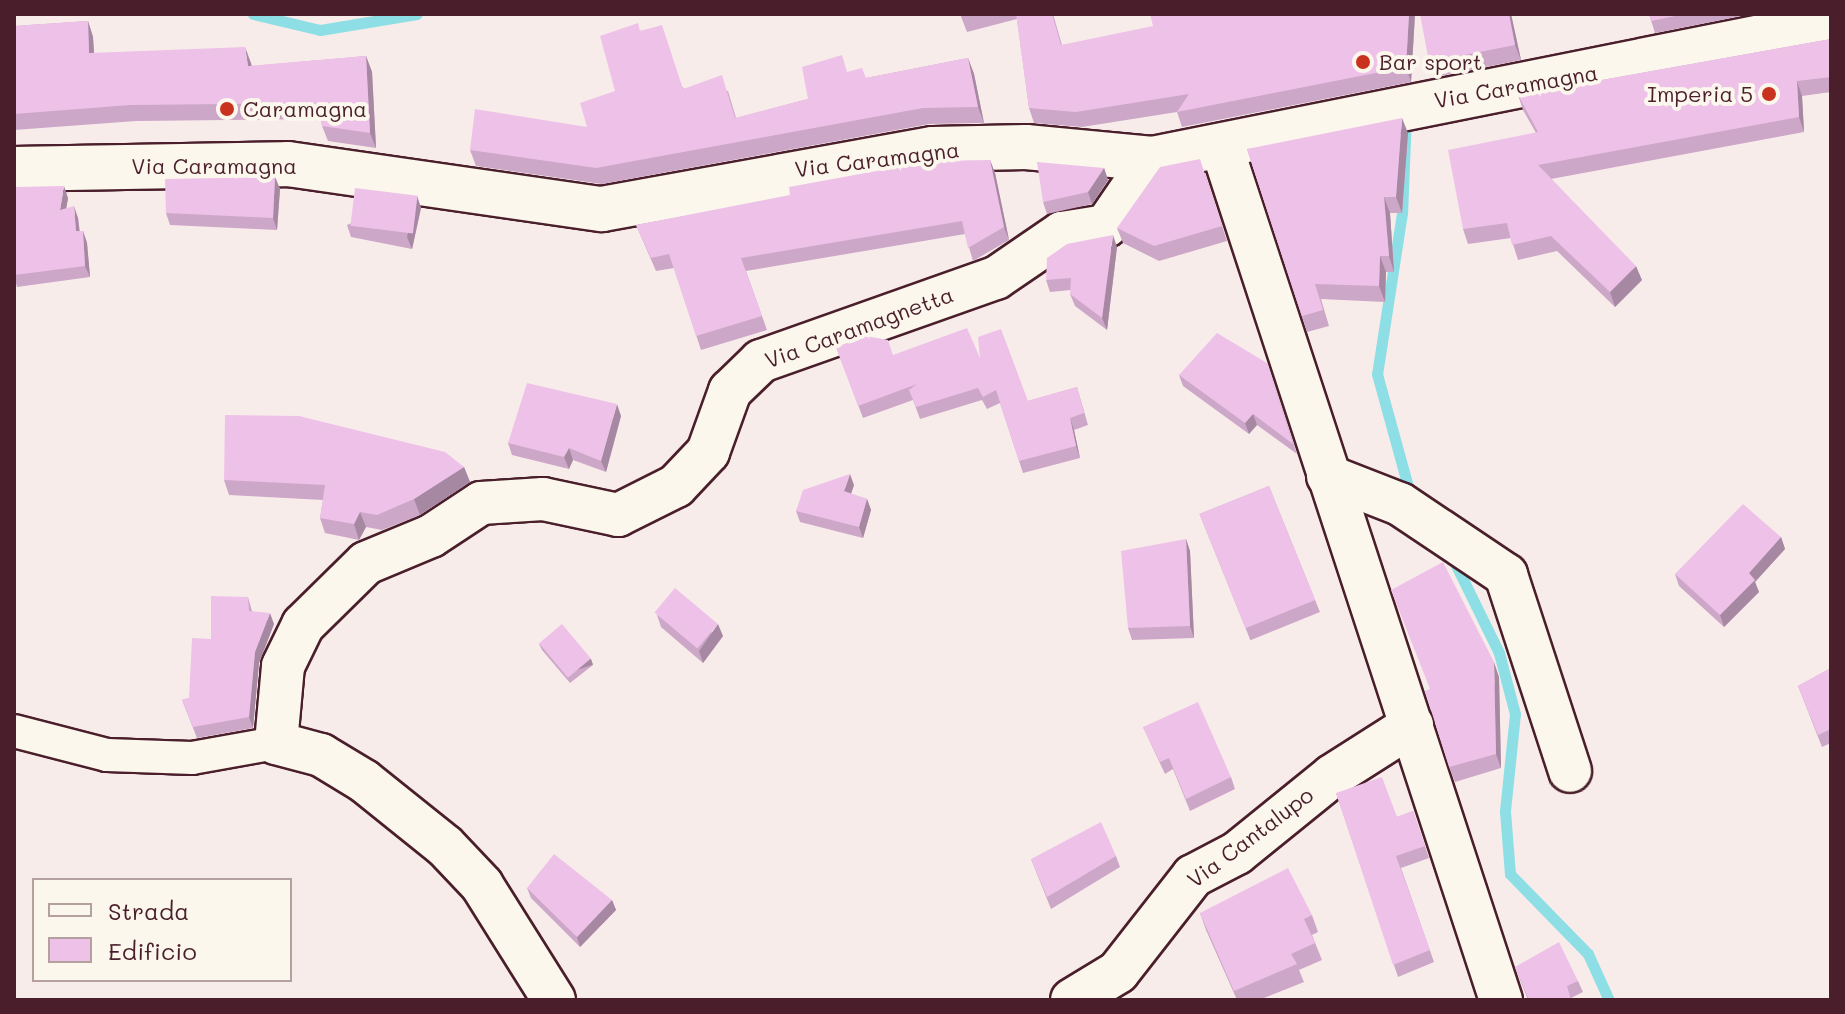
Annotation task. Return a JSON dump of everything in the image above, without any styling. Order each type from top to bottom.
[{"type":"street","name":"Via Caramagna","points":[[14,169],[288,164],[602,209],[933,149],[1026,147],[1152,159],[1406,106],[1770,24],[1831,31]]},
{"type":"street","points":[[1221,145],[1501,1000]]},
{"type":"street","name":"Via Caramagnetta","points":[[276,743],[275,705],[292,645],[331,592],[366,563],[431,536],[481,503],[543,499],[626,513],[691,475],[730,391],[761,361],[996,278],[1062,233],[1106,226],[1152,159]]},
{"type":"street","points":[[1328,476],[1400,504],[1506,575],[1570,771]]},
{"type":"street","name":"Via Cantalupo","points":[[1072,1000],[1118,972],[1193,876],[1237,853],[1332,776],[1412,725]]},
{"type":"street","points":[[14,731],[107,755],[192,758],[276,743],[321,755],[364,781],[445,846],[482,885],[554,1000]]},
{"type":"building","points":[[1016,14],[1052,14],[1061,45],[1153,26],[1150,14],[1409,14],[1406,67],[1177,112],[1189,94],[1076,112],[1029,108]]},
{"type":"building","points":[[1420,14],[1509,14],[1515,45],[1429,62]]},
{"type":"building","points":[[1649,14],[1685,14],[1651,21]]},
{"type":"building","points":[[88,21],[89,53],[245,47],[248,66],[366,56],[370,133],[322,126],[319,103],[130,105],[14,114],[14,26]]},
{"type":"building","points":[[638,23],[640,31],[662,25],[683,89],[722,75],[735,118],[808,99],[802,67],[842,55],[847,72],[862,68],[866,78],[968,58],[978,107],[923,108],[596,168],[470,150],[475,109],[587,127],[580,103],[615,91],[600,36]]},
{"type":"building","points":[[1831,39],[1831,77],[1797,81],[1799,117],[1538,165],[1636,266],[1610,292],[1551,236],[1512,245],[1507,223],[1463,229],[1448,150],[1538,132],[1518,95]]},
{"type":"building","points":[[1402,118],[1396,197],[1384,197],[1389,256],[1380,256],[1379,286],[1315,284],[1323,310],[1302,316],[1247,149]]},
{"type":"building","points":[[1200,159],[1222,226],[1154,246],[1117,228],[1160,167]]},
{"type":"building","points":[[990,160],[1004,227],[968,248],[962,221],[741,258],[762,316],[696,336],[669,254],[651,258],[636,225],[790,195],[789,187],[931,161]]},
{"type":"building","points":[[1037,162],[1104,168],[1088,192],[1043,202]]},
{"type":"building","points":[[275,177],[273,218],[166,213],[165,179]]},
{"type":"building","points":[[64,186],[60,210],[74,206],[76,231],[83,231],[85,266],[14,275],[14,187]]},
{"type":"building","points":[[355,188],[418,196],[413,233],[350,226]]},
{"type":"building","points":[[1113,235],[1102,318],[1070,294],[1071,278],[1046,280],[1047,258],[1067,244]]},
{"type":"building","points":[[967,328],[980,358],[978,337],[1001,329],[1028,401],[1077,387],[1084,413],[1070,418],[1076,446],[1019,461],[996,390],[983,397],[978,388],[916,407],[909,390],[917,384],[858,406],[836,347],[866,336],[888,340],[893,355]]},
{"type":"building","points":[[1217,333],[1267,363],[1293,444],[1253,414],[1245,423],[1179,375]]},
{"type":"building","points":[[527,383],[617,404],[601,461],[569,448],[564,457],[508,443]]},
{"type":"building","points":[[225,415],[299,416],[445,452],[464,467],[414,499],[377,515],[360,512],[354,524],[320,518],[325,485],[224,480]]},
{"type":"building","points":[[850,474],[844,491],[867,499],[859,527],[796,511],[803,490]]},
{"type":"building","points":[[1269,486],[1315,600],[1246,628],[1199,514]]},
{"type":"building","points":[[1743,504],[1781,537],[1749,573],[1755,580],[1720,615],[1675,574]]},
{"type":"building","points":[[1186,539],[1190,626],[1128,628],[1121,551]]},
{"type":"building","points":[[1443,562],[1494,662],[1496,754],[1449,767],[1425,691],[1430,689],[1391,590]]},
{"type":"building","points":[[675,588],[718,624],[697,649],[654,613]]},
{"type":"building","points":[[211,596],[248,597],[249,611],[270,613],[255,652],[249,717],[193,727],[182,700],[189,698],[192,638],[211,639]]},
{"type":"building","points":[[562,624],[591,658],[568,678],[539,643]]},
{"type":"building","points":[[1831,668],[1831,729],[1818,735],[1798,686]]},
{"type":"building","points":[[1198,702],[1231,777],[1186,799],[1169,758],[1160,762],[1143,727]]},
{"type":"building","points":[[1382,777],[1397,817],[1413,811],[1425,846],[1396,856],[1430,950],[1393,965],[1336,793]]},
{"type":"building","points":[[1101,822],[1116,856],[1047,897],[1031,859]]},
{"type":"building","points":[[554,854],[612,900],[577,937],[527,888]]},
{"type":"building","points":[[1288,868],[1312,915],[1304,919],[1315,943],[1291,954],[1297,964],[1234,991],[1200,913]]},
{"type":"building","points":[[1559,942],[1578,981],[1567,986],[1571,1000],[1529,1000],[1515,967]]},
{"type":"waterway","points":[[253,14],[320,30],[417,14]]},
{"type":"waterway","points":[[1406,115],[1402,213],[1377,374],[1410,494]]},
{"type":"waterway","points":[[1453,559],[1499,653],[1515,714],[1505,811],[1510,874],[1588,954],[1609,1000]]},
{"type":"place","name":"Bar sport","points":[[1363,62]]},
{"type":"place","name":"Imperia 5","points":[[1769,94]]},
{"type":"place","name":"Caramagna","points":[[227,109]]}]
